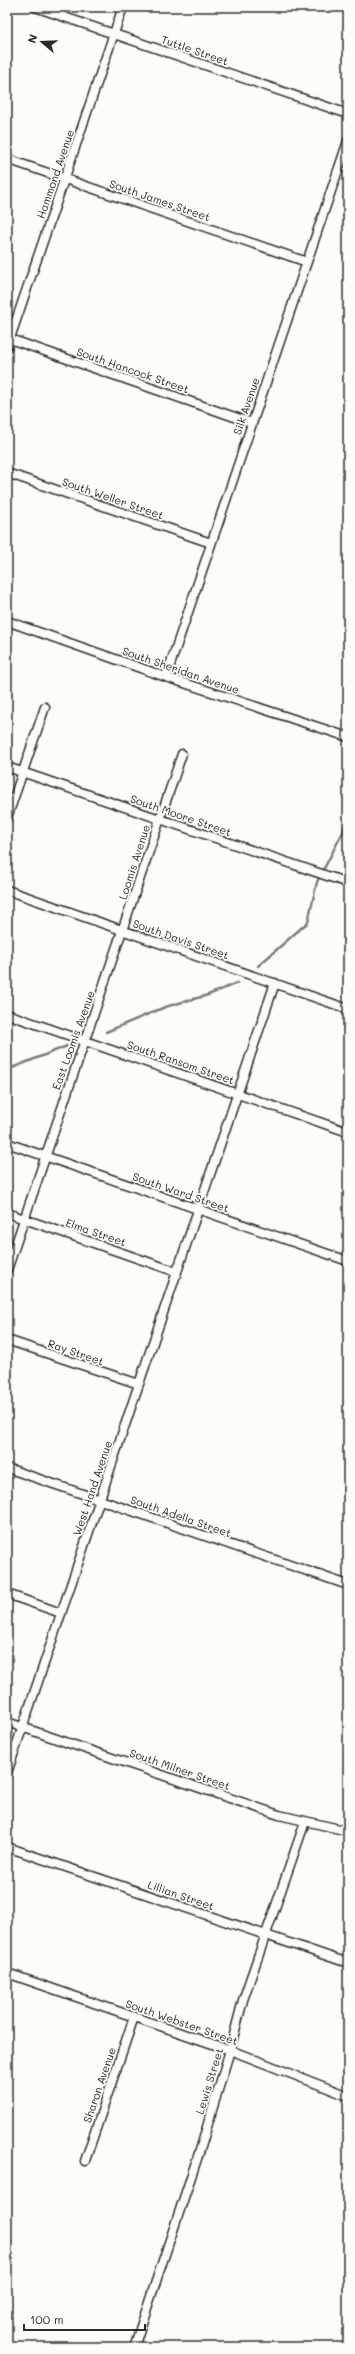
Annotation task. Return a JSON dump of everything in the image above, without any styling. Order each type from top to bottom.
[{"type":"street","name":"Tuttle Street","points":[[35,7],[348,114]]},
{"type":"street","name":"Hammond Avenue","points":[[8,342],[123,7]]},
{"type":"street","name":"Silk Avenue","points":[[166,677],[348,141]]},
{"type":"street","name":"South James Street","points":[[7,159],[306,262]]},
{"type":"street","name":"South Hancock Street","points":[[8,342],[252,423]]},
{"type":"street","name":"South Weller Street","points":[[7,473],[212,543]]},
{"type":"street","name":"South Sheridan Avenue","points":[[7,621],[166,677],[348,737]]},
{"type":"street","points":[[7,818],[46,707]]},
{"type":"street","name":"Loomis Avenue","points":[[123,931],[182,754]]},
{"type":"street","name":"South Moore Street","points":[[7,767],[348,882]]},
{"type":"street","name":"South Davis Street","points":[[7,890],[348,1009]]},
{"type":"street","name":"East Loomis Avenue","points":[[7,1270],[84,1041],[123,931]]},
{"type":"street","name":"West Hand Avenue","points":[[7,1773],[275,983]]},
{"type":"street","name":"South Ransom Street","points":[[7,1014],[348,1132]]},
{"type":"street","name":"South Ward Street","points":[[7,1144],[348,1261]]},
{"type":"street","name":"Elma Street","points":[[7,1213],[178,1272]]},
{"type":"street","name":"Ray Street","points":[[7,1340],[139,1384]]},
{"type":"street","name":"South Adella Street","points":[[7,1468],[348,1584]]},
{"type":"street","points":[[7,1594],[62,1613]]},
{"type":"street","name":"South Milner Street","points":[[7,1722],[305,1822],[348,1831]]},
{"type":"street","name":"Lewis Street","points":[[134,2347],[201,2147],[230,2050],[242,2000],[266,1936],[305,1822]]},
{"type":"street","name":"Lillian Street","points":[[7,1847],[348,1964]]},
{"type":"street","name":"South Webster Street","points":[[7,1973],[230,2050],[348,2096]]},
{"type":"street","name":"Sharon Avenue","points":[[85,2161],[134,2017]]},
{"type":"waterway","points":[[258,966],[308,922],[317,882],[343,832],[348,817]]},
{"type":"waterway","points":[[106,1032],[165,1007],[208,995],[237,983]]},
{"type":"waterway","points":[[7,1070],[67,1046]]}]
